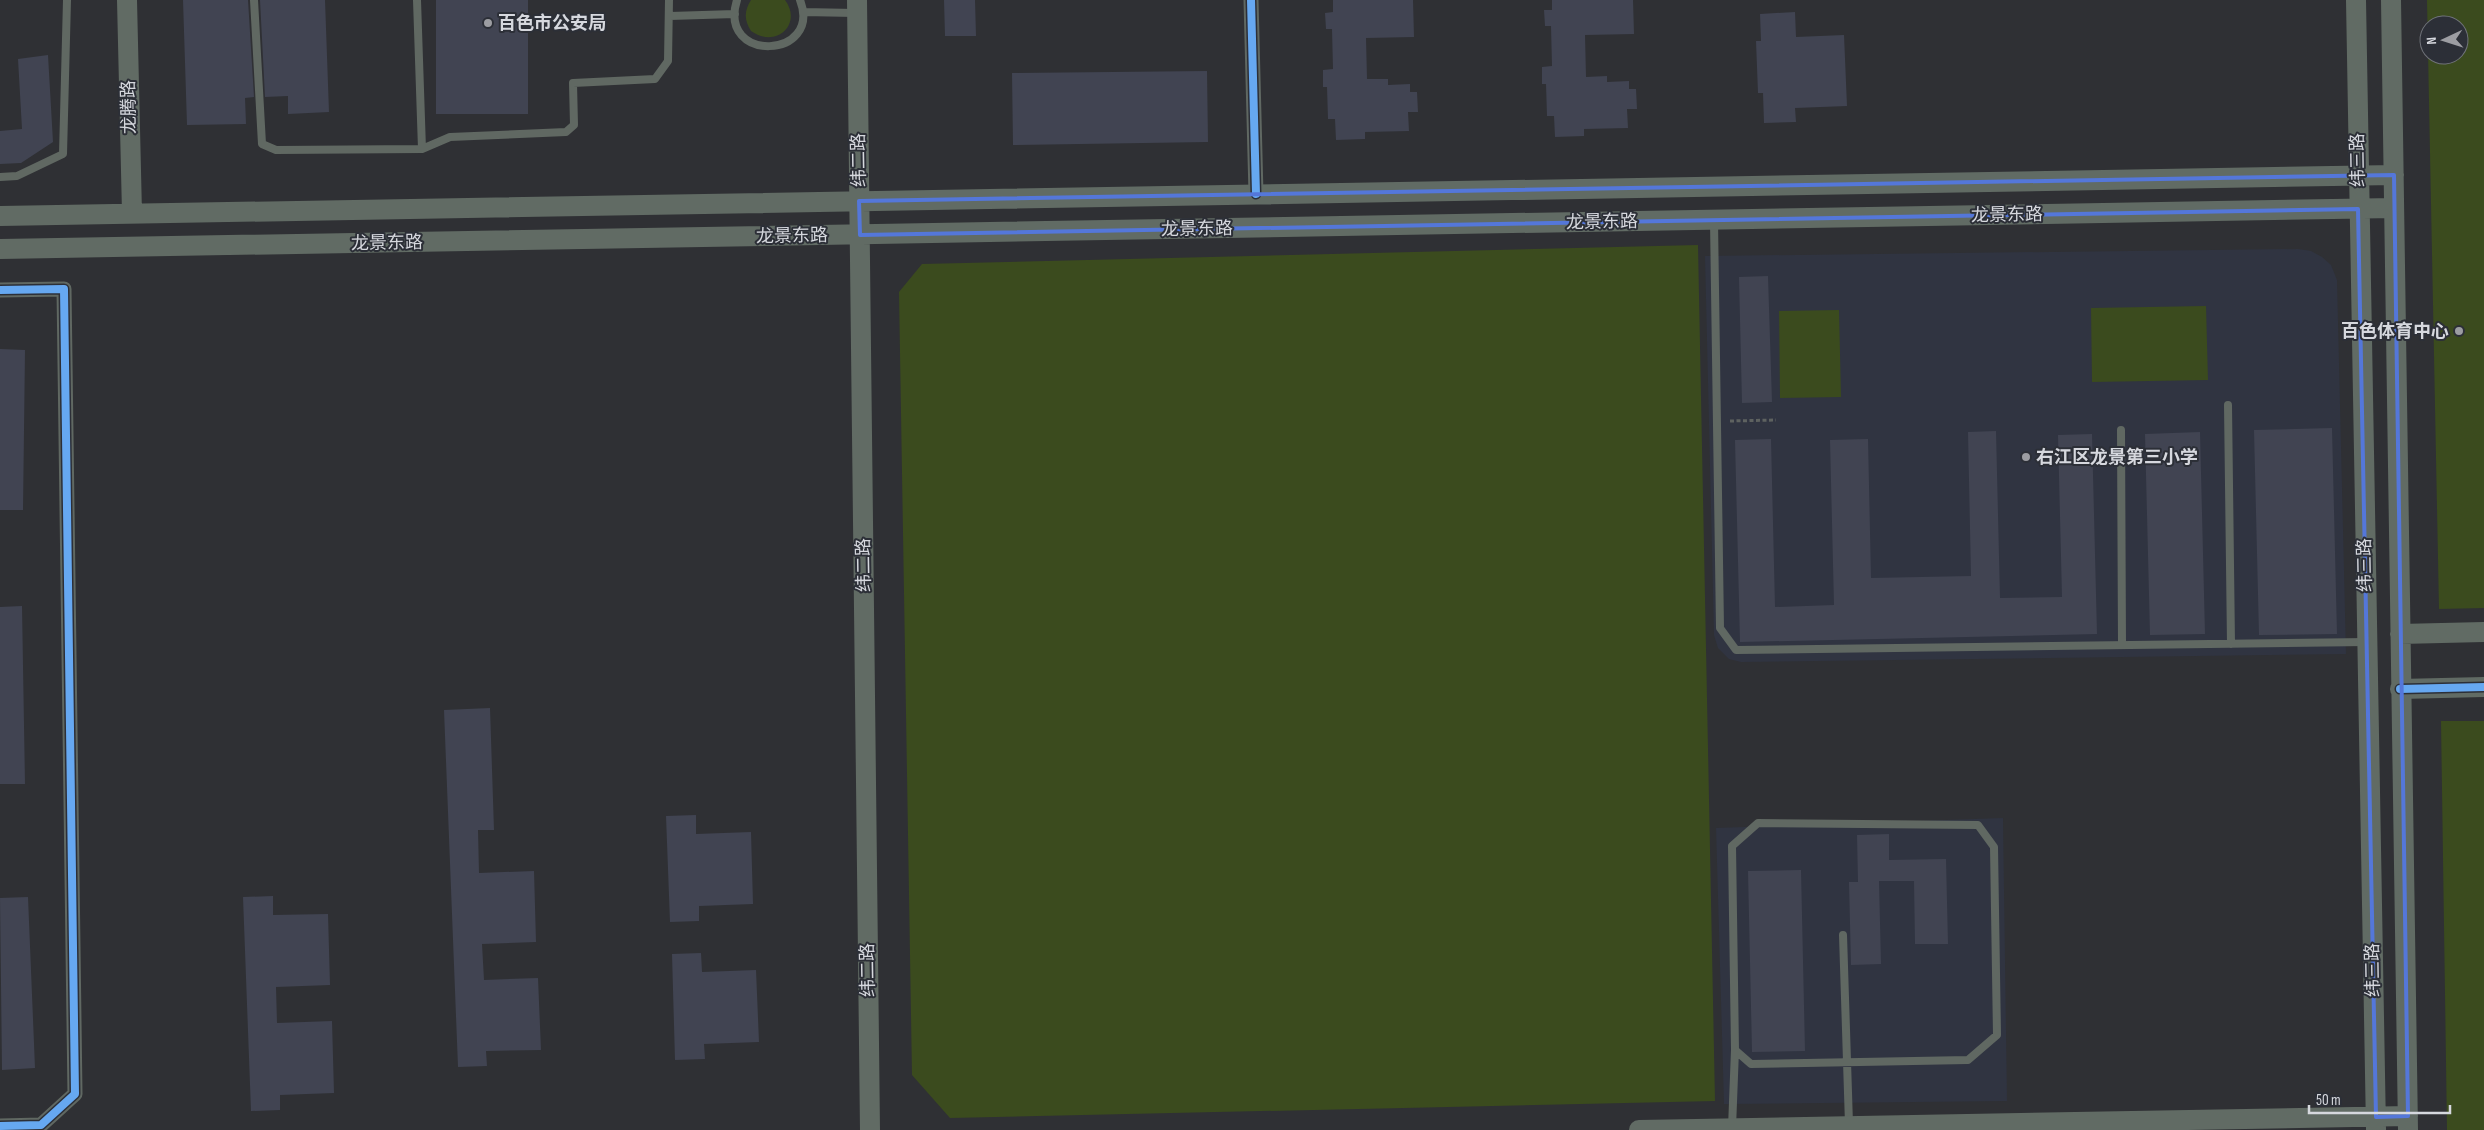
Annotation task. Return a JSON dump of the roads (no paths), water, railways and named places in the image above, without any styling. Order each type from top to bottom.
[{"type":"main road","name":"龙腾路","points":[[127,0],[132,213]]},
{"type":"main road","name":"纬三路","points":[[2356,0],[2358,209],[2376,1123]]},
{"type":"main road","name":"纬三路","points":[[2391,0],[2408,1123]]},
{"type":"main road","name":"纬二路","points":[[857,6],[870,1130]]},
{"type":"main road","name":"龙景东路","points":[[0,216],[2394,175]]},
{"type":"main road","name":"龙景东路","points":[[0,249],[2394,208]]},
{"type":"main road","points":[[2400,634],[2484,632]]},
{"type":"main road","points":[[2400,689],[2484,687]]},
{"type":"main road","points":[[1639,1130],[1849,1126],[2408,1123]]},
{"type":"street","points":[[1251,0],[1256,194]]},
{"type":"street","points":[[0,290],[64,289],[75,1094],[41,1125],[0,1126]]},
{"type":"lane","points":[[0,177],[17,176],[63,154],[67,0]]},
{"type":"lane","points":[[254,0],[262,144],[276,150],[422,149],[450,137],[566,132],[574,125],[573,83],[655,79],[668,61],[669,0]]},
{"type":"lane","points":[[417,0],[422,149]]},
{"type":"lane","points":[[737,0],[735,14],[737,27],[748,41],[765,48],[783,45],[792,40],[802,22],[803,12],[800,0]]},
{"type":"lane","points":[[803,12],[857,6]]},
{"type":"lane","points":[[670,16],[735,14]]},
{"type":"lane","points":[[1714,220],[1720,628],[1736,650],[2367,642]]},
{"type":"lane","points":[[2228,405],[2231,644]]},
{"type":"lane","points":[[2121,430],[2122,646]]},
{"type":"lane","points":[[1732,1128],[1735,1050],[1732,846],[1758,823],[1978,826],[1994,846],[1997,1035],[1968,1060],[1751,1064],[1735,1050]]},
{"type":"lane","points":[[1843,934],[1849,1126]]},
{"type":"place","name":"百色市公安局","points":[[488,23]]},
{"type":"place","name":"百色体育中心","points":[[2459,331]]},
{"type":"place","name":"右江区龙景第三小学","points":[[2026,457]]}]
